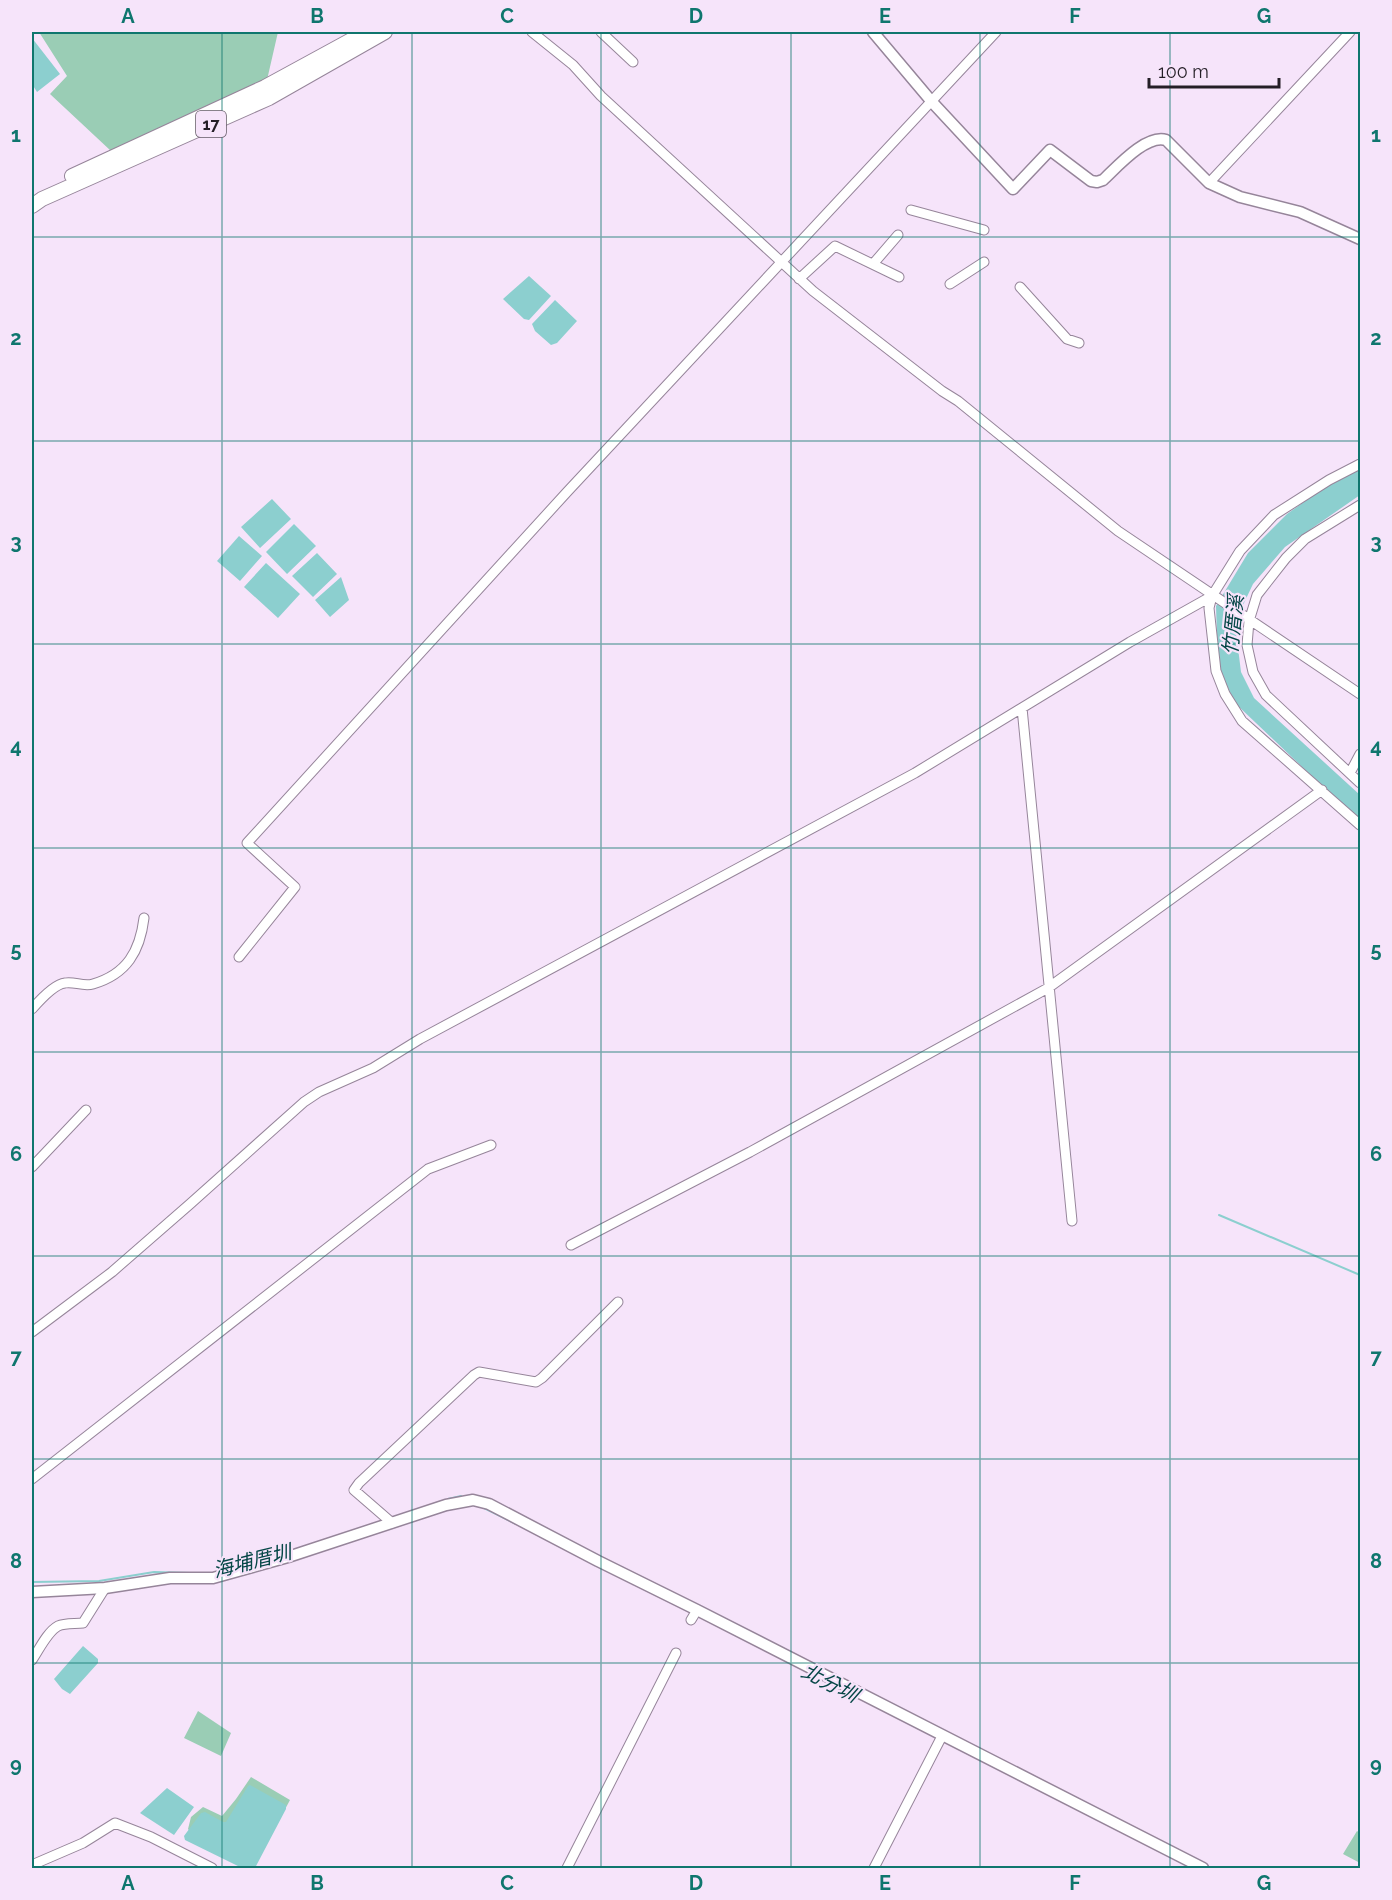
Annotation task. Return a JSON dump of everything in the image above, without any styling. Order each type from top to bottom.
[{"type":"main road","name":"17","points":[[32,195],[265,87],[366,32]]},
{"type":"main road","name":"17","points":[[32,206],[269,98],[385,32]]},
{"type":"street","points":[[532,32],[573,65],[601,96],[799,279],[942,391],[958,401],[1118,531],[1360,694]]},
{"type":"street","points":[[601,32],[633,62]]},
{"type":"street","points":[[873,32],[932,102],[1013,189],[1050,150],[1091,181],[1097,182],[1103,180],[1149,141],[1159,138],[1166,140],[1209,183],[1240,197],[1300,212],[1360,239]]},
{"type":"street","points":[[239,957],[295,887],[247,843],[567,492],[996,32]]},
{"type":"street","points":[[1209,183],[1350,32]]},
{"type":"street","points":[[911,210],[984,230]]},
{"type":"street","points":[[873,264],[898,235]]},
{"type":"street","points":[[799,279],[835,246],[899,277]]},
{"type":"street","points":[[950,284],[984,262]]},
{"type":"street","points":[[1020,287],[1067,339],[1079,343]]},
{"type":"street","points":[[1360,464],[1329,480],[1274,515],[1240,551],[1212,596],[1209,608],[1216,671],[1225,694],[1242,721],[1360,825]]},
{"type":"street","points":[[1360,504],[1305,539],[1286,558],[1257,595],[1247,637],[1252,672],[1262,689],[1360,783]]},
{"type":"street","points":[[32,1332],[112,1272],[304,1102],[320,1092],[373,1068],[420,1039],[915,773],[1130,642],[1212,596]]},
{"type":"street","points":[[1022,708],[1072,1221]]},
{"type":"street","points":[[1350,773],[1360,754]]},
{"type":"street","points":[[571,1245],[761,1146],[1048,988],[1322,790]]},
{"type":"street","points":[[32,1009],[54,989],[65,983],[80,986],[93,984],[119,972],[134,956],[142,936],[144,918]]},
{"type":"street","points":[[32,1167],[86,1110]]},
{"type":"street","points":[[32,1479],[428,1169],[492,1145]]},
{"type":"street","points":[[392,1523],[354,1490],[359,1483],[474,1375],[479,1372],[536,1382],[618,1302]]},
{"type":"street","points":[[32,1592],[105,1588],[170,1578],[213,1578],[233,1574],[446,1505],[473,1500],[489,1504],[694,1615],[940,1740],[1203,1869]]},
{"type":"street","points":[[32,1660],[56,1627],[83,1623],[105,1588]]},
{"type":"street","points":[[567,1869],[676,1653]]},
{"type":"street","points":[[874,1869],[940,1740]]},
{"type":"street","points":[[32,1865],[83,1843],[116,1823],[151,1837],[212,1869]]},
{"type":"shaded area","points":[[39,32],[278,32],[267,80],[111,151],[50,94],[67,76]]},
{"type":"shaded area","points":[[198,1711],[231,1733],[221,1756],[184,1738]]},
{"type":"shaded area","points":[[251,1777],[290,1800],[261,1854],[199,1842],[188,1829],[191,1817],[203,1807],[222,1816]]},
{"type":"shaded area","points":[[1357,1831],[1360,1833],[1360,1863],[1343,1854]]},
{"type":"water","points":[[32,38],[60,74],[37,92],[32,84]]},
{"type":"water","points":[[529,276],[551,296],[529,320],[524,319],[503,299]]},
{"type":"water","points":[[555,300],[577,321],[557,343],[551,345],[535,331],[532,324]]},
{"type":"water","name":"竹厝溪","points":[[1360,467],[1360,495],[1285,547],[1253,584],[1244,603],[1236,632],[1241,672],[1254,698],[1360,795],[1360,822],[1236,704],[1218,669],[1216,606],[1248,553],[1287,514],[1339,477]]},
{"type":"water","points":[[272,499],[291,519],[260,548],[241,527]]},
{"type":"water","points":[[294,524],[316,546],[287,574],[266,552]]},
{"type":"water","points":[[239,536],[262,556],[240,581],[217,561]]},
{"type":"water","points":[[317,553],[337,574],[313,597],[292,576]]},
{"type":"water","points":[[266,563],[300,594],[278,618],[244,587]]},
{"type":"water","points":[[341,577],[349,600],[330,617],[315,600]]},
{"type":"water","points":[[83,1646],[98,1659],[98,1663],[70,1694],[62,1689],[54,1679]]},
{"type":"water","points":[[250,1785],[286,1805],[255,1868],[242,1868],[185,1840],[184,1836],[201,1813],[205,1812],[226,1822]]},
{"type":"water","points":[[167,1788],[194,1807],[174,1835],[140,1813]]},
{"type":"waterway","points":[[1219,1215],[1360,1275]]},
{"type":"waterway","name":"海埔厝圳","points":[[448,1499],[462,1497]]},
{"type":"waterway","name":"北分圳","points":[[484,1508],[516,1524]]},
{"type":"waterway","name":"海埔厝圳","points":[[32,1582],[99,1581],[154,1572],[190,1573]]}]
